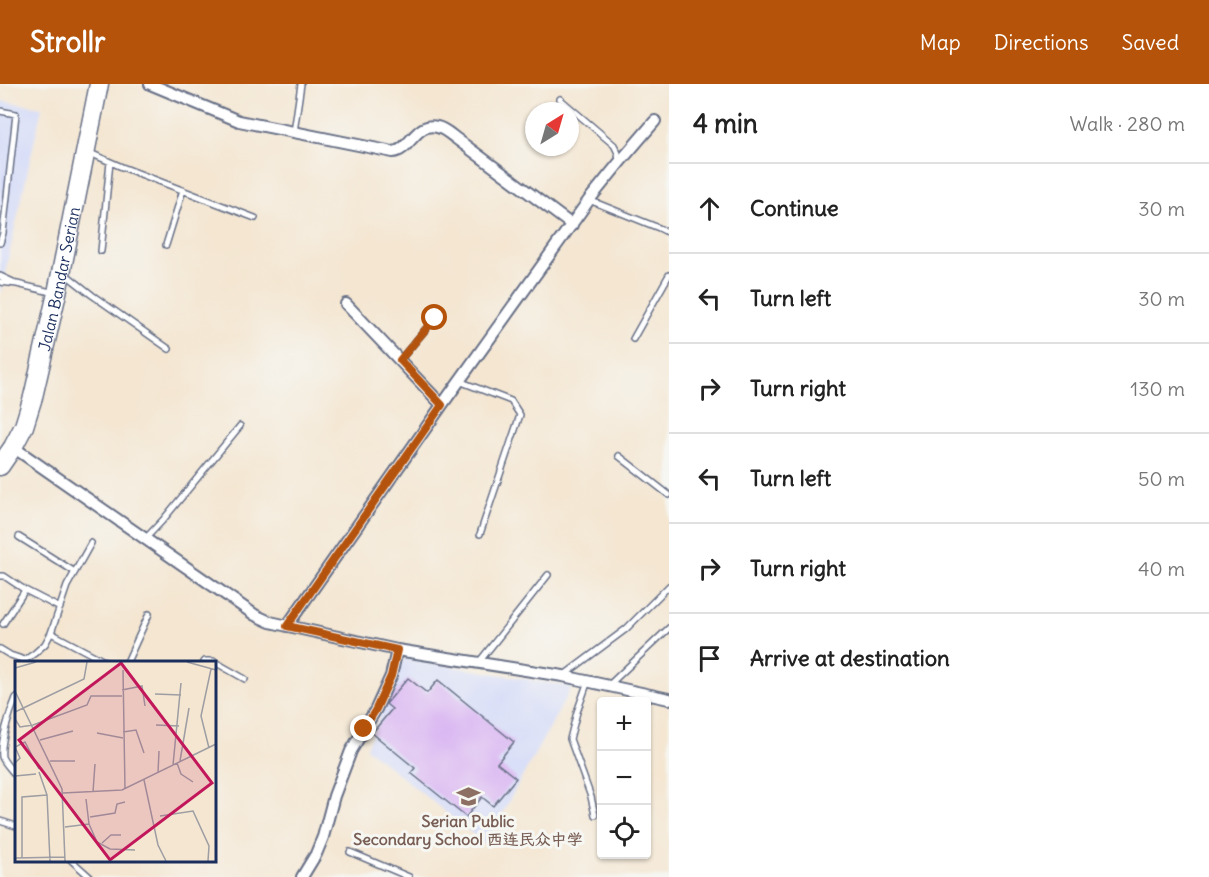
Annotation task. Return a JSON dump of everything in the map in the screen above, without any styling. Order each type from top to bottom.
[{"type":"main road","name":"Jalan Bandar Serian","points":[[0,466],[24,426],[33,397],[57,293],[99,84]]},
{"type":"street","points":[[150,84],[239,121],[397,153],[416,133],[428,126],[438,127],[572,225]]},
{"type":"street","points":[[287,626],[459,381],[590,200],[655,121]]},
{"type":"street","points":[[346,304],[442,405]]},
{"type":"street","points":[[13,447],[255,615],[270,622],[397,650],[563,676],[669,699]]},
{"type":"street","points":[[302,877],[323,837],[334,796],[351,751],[376,709],[391,676],[397,650]]},
{"type":"lane","points":[[294,132],[302,84]]},
{"type":"lane","points":[[560,99],[614,146],[618,153],[619,163]]},
{"type":"lane","points":[[0,111],[16,114],[0,243]]},
{"type":"lane","points":[[85,152],[255,218]]},
{"type":"lane","points":[[101,251],[110,162]]},
{"type":"lane","points":[[166,245],[183,190]]},
{"type":"lane","points":[[590,200],[669,234]]},
{"type":"lane","points":[[0,217],[6,208]]},
{"type":"lane","points":[[61,270],[92,295],[169,349]]},
{"type":"lane","points":[[633,339],[669,275]]},
{"type":"lane","points":[[0,276],[17,284]]},
{"type":"lane","points":[[0,282],[57,293]]},
{"type":"lane","points":[[400,360],[435,318]]},
{"type":"lane","points":[[459,381],[511,401],[520,415],[480,534]]},
{"type":"lane","points":[[145,539],[164,520],[240,426]]},
{"type":"lane","points":[[619,456],[669,495]]},
{"type":"lane","points":[[19,537],[75,572]]},
{"type":"lane","points":[[0,649],[25,661],[45,644],[67,585],[91,543]]},
{"type":"lane","points":[[478,663],[548,574]]},
{"type":"lane","points":[[0,576],[4,576],[60,608]]},
{"type":"lane","points":[[563,676],[626,629],[669,586]]},
{"type":"lane","points":[[3,624],[25,590]]},
{"type":"lane","points":[[128,661],[149,614]]},
{"type":"lane","points":[[609,685],[669,628]]},
{"type":"lane","points":[[51,633],[102,661]]},
{"type":"lane","points":[[216,664],[245,679]]},
{"type":"lane","points":[[588,681],[570,739],[591,797],[595,815]]},
{"type":"lane","points":[[15,700],[0,747],[4,760],[15,775]]},
{"type":"lane","points":[[0,715],[8,718]]},
{"type":"lane","points":[[0,821],[15,826]]},
{"type":"lane","points":[[350,852],[409,877]]},
{"type":"lane","points":[[72,862],[90,877]]},
{"type":"shaded area","points":[[0,101],[42,107],[0,295]]},
{"type":"shaded area","name":"Serian Public Secondary School 西连民众中学","points":[[404,658],[572,687],[485,844],[366,748]]},
{"type":"building","points":[[408,678],[427,693],[438,680],[514,742],[497,763],[516,778],[493,806],[482,797],[466,817],[411,773],[415,768],[372,733],[392,709],[386,704]]},
{"type":"place","name":"Serian Public Secondary School 西连民众中学","points":[[468,796]]},
{"type":"route","points":[[364,729],[391,676],[397,650],[287,626],[442,405],[400,360],[435,318]]}]
